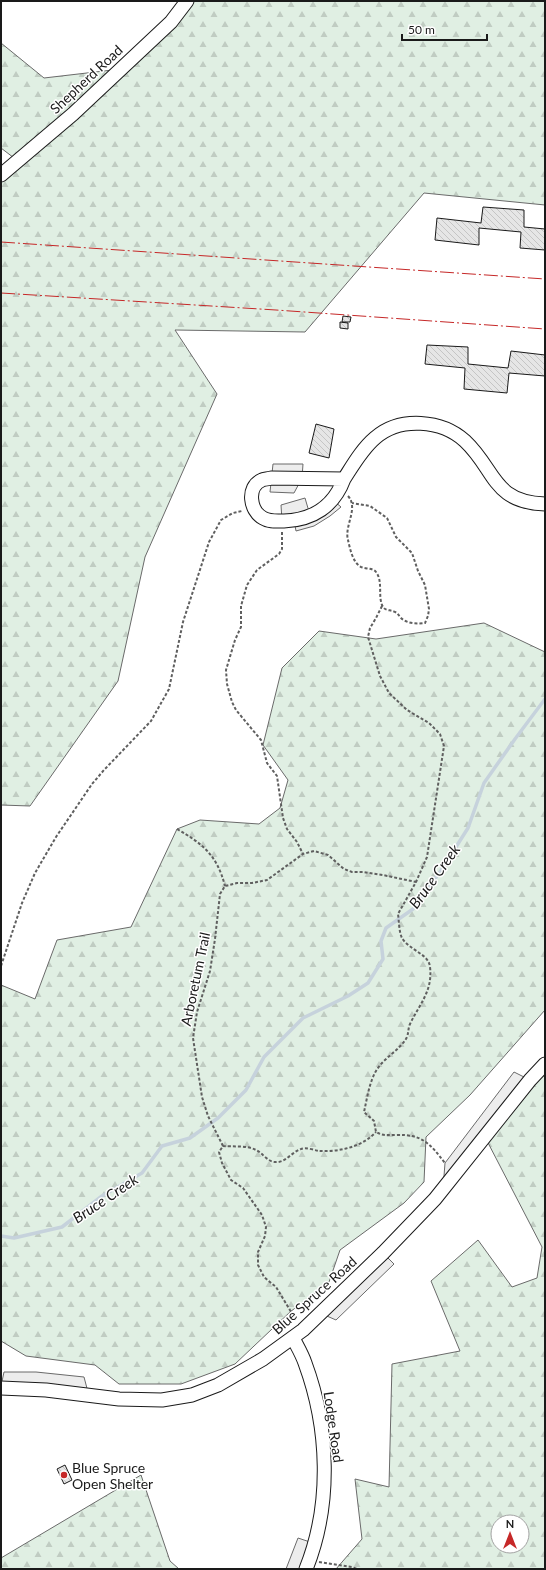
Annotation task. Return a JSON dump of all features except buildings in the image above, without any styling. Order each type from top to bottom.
[{"type":"street","name":"Shepherd Road","points":[[1,175],[73,114],[171,22],[187,1]]},
{"type":"street","points":[[342,484],[271,478],[262,480],[253,488],[251,494],[253,508],[257,514],[264,519],[282,521],[294,520],[323,510],[333,500],[364,449],[376,438],[384,432],[399,426],[420,423],[446,429],[465,441],[495,481],[506,492],[517,499],[532,504],[545,504]]},
{"type":"street","name":"Blue Spruce Road","points":[[1,1388],[46,1390],[119,1399],[162,1400],[192,1395],[218,1385],[263,1359],[298,1334],[383,1252],[435,1199],[530,1080],[545,1064]]},
{"type":"street","name":"Lodge Road","points":[[298,1334],[312,1384],[324,1446],[325,1472],[323,1499],[319,1525],[308,1564]]},
{"type":"path","points":[[342,484],[352,503],[347,532],[348,541],[356,563],[361,567],[372,569],[376,572],[379,580],[382,606],[370,628],[368,637],[380,676],[389,694],[407,710],[429,723],[440,734],[444,746],[427,857],[416,882],[398,914],[402,937],[414,950],[427,958],[430,966],[430,980],[422,1004],[409,1025],[409,1035],[376,1071],[364,1112],[374,1120],[376,1132],[382,1136],[402,1135],[419,1137],[431,1145],[445,1163]]},
{"type":"path","points":[[352,503],[370,506],[387,518],[396,537],[412,553],[418,571],[425,585],[429,609],[425,623],[412,623],[401,618],[395,612],[386,610],[382,606]]},
{"type":"path","points":[[1,966],[22,903],[35,873],[56,837],[92,784],[151,721],[169,689],[183,622],[209,542],[221,520],[233,513],[253,508]]},
{"type":"path","points":[[282,521],[282,549],[279,554],[257,570],[247,585],[241,606],[241,627],[235,640],[226,670],[227,684],[232,702],[236,710],[261,740],[267,763],[277,776],[283,818],[287,829],[297,842],[303,854]]},
{"type":"path","points":[[177,829],[199,842],[213,857],[222,873],[225,886],[237,883],[252,884],[267,880],[303,854],[314,851],[328,855],[344,869],[352,872],[383,875],[416,882]]},
{"type":"path","name":"Arboretum Trail","points":[[223,1146],[208,1116],[202,1097],[193,1038],[197,1012],[210,971],[220,894],[225,886]]},
{"type":"path","points":[[298,1334],[290,1312],[276,1287],[264,1277],[258,1265],[258,1252],[265,1236],[265,1221],[262,1214],[243,1188],[231,1180],[222,1163],[219,1152],[223,1146],[250,1147],[258,1150],[267,1159],[276,1163],[302,1148],[331,1151],[360,1144],[376,1132]]},
{"type":"path","points":[[308,1564],[352,1567],[358,1569]]},
{"type":"green space","points":[[187,1],[545,1],[545,205],[424,193],[305,332],[175,330],[217,394],[145,557],[118,681],[30,806],[1,805],[1,175],[18,161],[1,148],[1,43],[44,78],[121,69]]},
{"type":"green space","points":[[484,623],[545,652],[545,1010],[470,1095],[426,1137],[424,1182],[404,1203],[340,1250],[329,1282],[290,1312],[235,1364],[181,1384],[119,1384],[95,1365],[26,1356],[1,1341],[1,985],[35,999],[57,940],[131,927],[177,829],[200,820],[259,824],[280,808],[288,780],[263,745],[282,668],[319,631],[376,639]]},
{"type":"green space","points":[[545,1064],[545,1569],[336,1569],[362,1539],[355,1479],[389,1487],[392,1364],[460,1351],[431,1281],[478,1240],[512,1287],[537,1278],[542,1247],[485,1137]]},
{"type":"green space","points":[[141,1475],[170,1561],[179,1569],[1,1569],[1,1558]]},
{"type":"shaded area","points":[[273,464],[303,464],[302,478],[294,493],[270,492]]},
{"type":"shaded area","points":[[305,498],[310,515],[333,500],[341,507],[314,526],[296,531],[294,520],[282,521],[281,505]]},
{"type":"shaded area","points":[[514,1072],[530,1080],[443,1189],[445,1163]]},
{"type":"shaded area","points":[[383,1253],[394,1264],[336,1320],[320,1313]]},
{"type":"shaded area","points":[[4,1372],[36,1372],[84,1377],[89,1396],[1,1386]]},
{"type":"shaded area","points":[[298,1538],[310,1542],[300,1569],[286,1569]]},
{"type":"waterway","name":"Bruce Creek","points":[[1,1236],[14,1238],[62,1227],[102,1196],[142,1173],[162,1146],[190,1138],[218,1118],[246,1090],[264,1057],[303,1018],[348,996],[368,983],[383,959],[381,941],[386,928],[413,909],[442,869],[468,828],[484,783],[545,699]]},
{"type":"power","points":[[1,242],[545,279]]},
{"type":"power","points":[[1,293],[545,329]]},
{"type":"place","name":"Blue Spruce Open Shelter","points":[[64,1475]]}]
